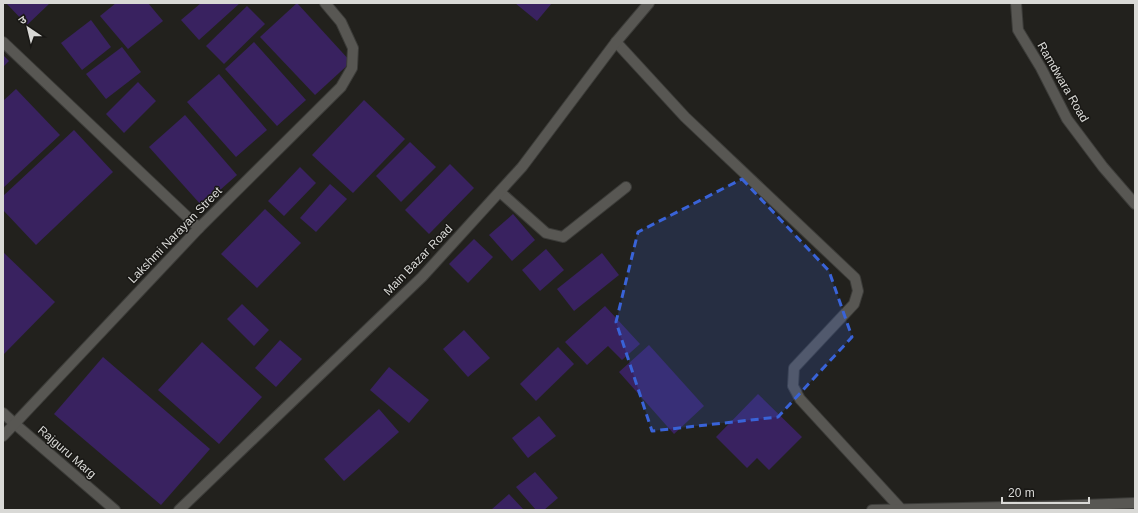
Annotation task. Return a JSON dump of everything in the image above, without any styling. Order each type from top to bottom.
[{"type":"street","name":"Lakshmi Narayan Street","points":[[3,436],[199,228],[341,87],[352,68],[352,48],[341,22],[325,3]]},
{"type":"street","name":"Main Bazar Road","points":[[179,510],[422,277],[522,167],[616,42],[649,3]]},
{"type":"street","name":"Ramdwara Road","points":[[1016,3],[1018,30],[1041,68],[1067,119],[1103,167],[1135,204]]},
{"type":"street","points":[[3,42],[199,228]]},
{"type":"street","points":[[616,42],[685,117],[854,278],[858,291],[854,304],[794,368],[793,386],[800,400],[901,509]]},
{"type":"street","points":[[500,192],[546,232],[563,237],[626,187]]},
{"type":"street","name":"Rajguru Marg","points":[[3,413],[115,510]]},
{"type":"street","points":[[872,510],[1135,503]]},
{"type":"highlighted area","points":[[742,179],[829,271],[852,337],[778,417],[652,431],[616,322],[638,232]]},
{"type":"building","points":[[6,3],[50,3],[27,25]]},
{"type":"building","points":[[116,3],[148,3],[163,21],[128,49],[100,16]]},
{"type":"building","points":[[201,3],[240,3],[199,40],[181,20]]},
{"type":"building","points":[[297,3],[351,62],[315,95],[260,37]]},
{"type":"building","points":[[515,3],[552,3],[537,21]]},
{"type":"building","points":[[247,6],[265,24],[224,64],[206,46]]},
{"type":"building","points":[[91,20],[111,47],[82,70],[61,43]]},
{"type":"building","points":[[254,42],[306,100],[277,126],[225,69]]},
{"type":"building","points":[[122,47],[141,72],[106,99],[86,74]]},
{"type":"building","points":[[3,55],[9,61],[3,67]]},
{"type":"building","points":[[219,74],[267,130],[236,157],[187,102]]},
{"type":"building","points":[[138,82],[156,101],[124,133],[106,114]]},
{"type":"building","points":[[16,89],[60,135],[3,188],[3,101]]},
{"type":"building","points":[[364,100],[405,139],[353,193],[312,155]]},
{"type":"building","points":[[185,115],[237,175],[202,206],[149,147]]},
{"type":"building","points":[[74,130],[113,172],[36,245],[3,210],[3,196]]},
{"type":"building","points":[[410,142],[436,167],[401,202],[376,176]]},
{"type":"building","points":[[450,164],[474,188],[429,234],[405,210]]},
{"type":"building","points":[[300,167],[316,183],[284,216],[268,201]]},
{"type":"building","points":[[330,184],[347,199],[316,232],[300,218]]},
{"type":"building","points":[[265,209],[301,243],[257,288],[221,254]]},
{"type":"building","points":[[513,214],[535,240],[512,261],[489,235]]},
{"type":"building","points":[[474,239],[493,257],[468,283],[449,264]]},
{"type":"building","points":[[546,249],[564,270],[540,291],[522,270]]},
{"type":"building","points":[[3,252],[55,302],[3,355]]},
{"type":"building","points":[[602,253],[619,275],[574,311],[557,289]]},
{"type":"building","points":[[242,304],[269,330],[254,346],[227,319]]},
{"type":"building","points":[[605,306],[640,344],[622,360],[608,346],[587,365],[565,342]]},
{"type":"building","points":[[464,330],[490,358],[468,377],[443,349]]},
{"type":"building","points":[[280,340],[302,359],[276,387],[255,368]]},
{"type":"building","points":[[202,342],[262,397],[219,444],[158,390]]},
{"type":"building","points":[[649,345],[704,406],[674,434],[619,372]]},
{"type":"building","points":[[558,347],[574,364],[536,401],[520,384]]},
{"type":"building","points":[[103,357],[210,449],[161,505],[54,414]]},
{"type":"building","points":[[389,367],[429,400],[409,423],[370,390]]},
{"type":"building","points":[[758,394],[802,437],[769,470],[757,458],[747,468],[716,437]]},
{"type":"building","points":[[379,409],[399,432],[344,481],[324,459]]},
{"type":"building","points":[[539,416],[556,436],[528,458],[512,438]]},
{"type":"building","points":[[535,472],[558,498],[544,510],[536,510],[516,487]]},
{"type":"building","points":[[509,494],[524,510],[491,510]]}]
